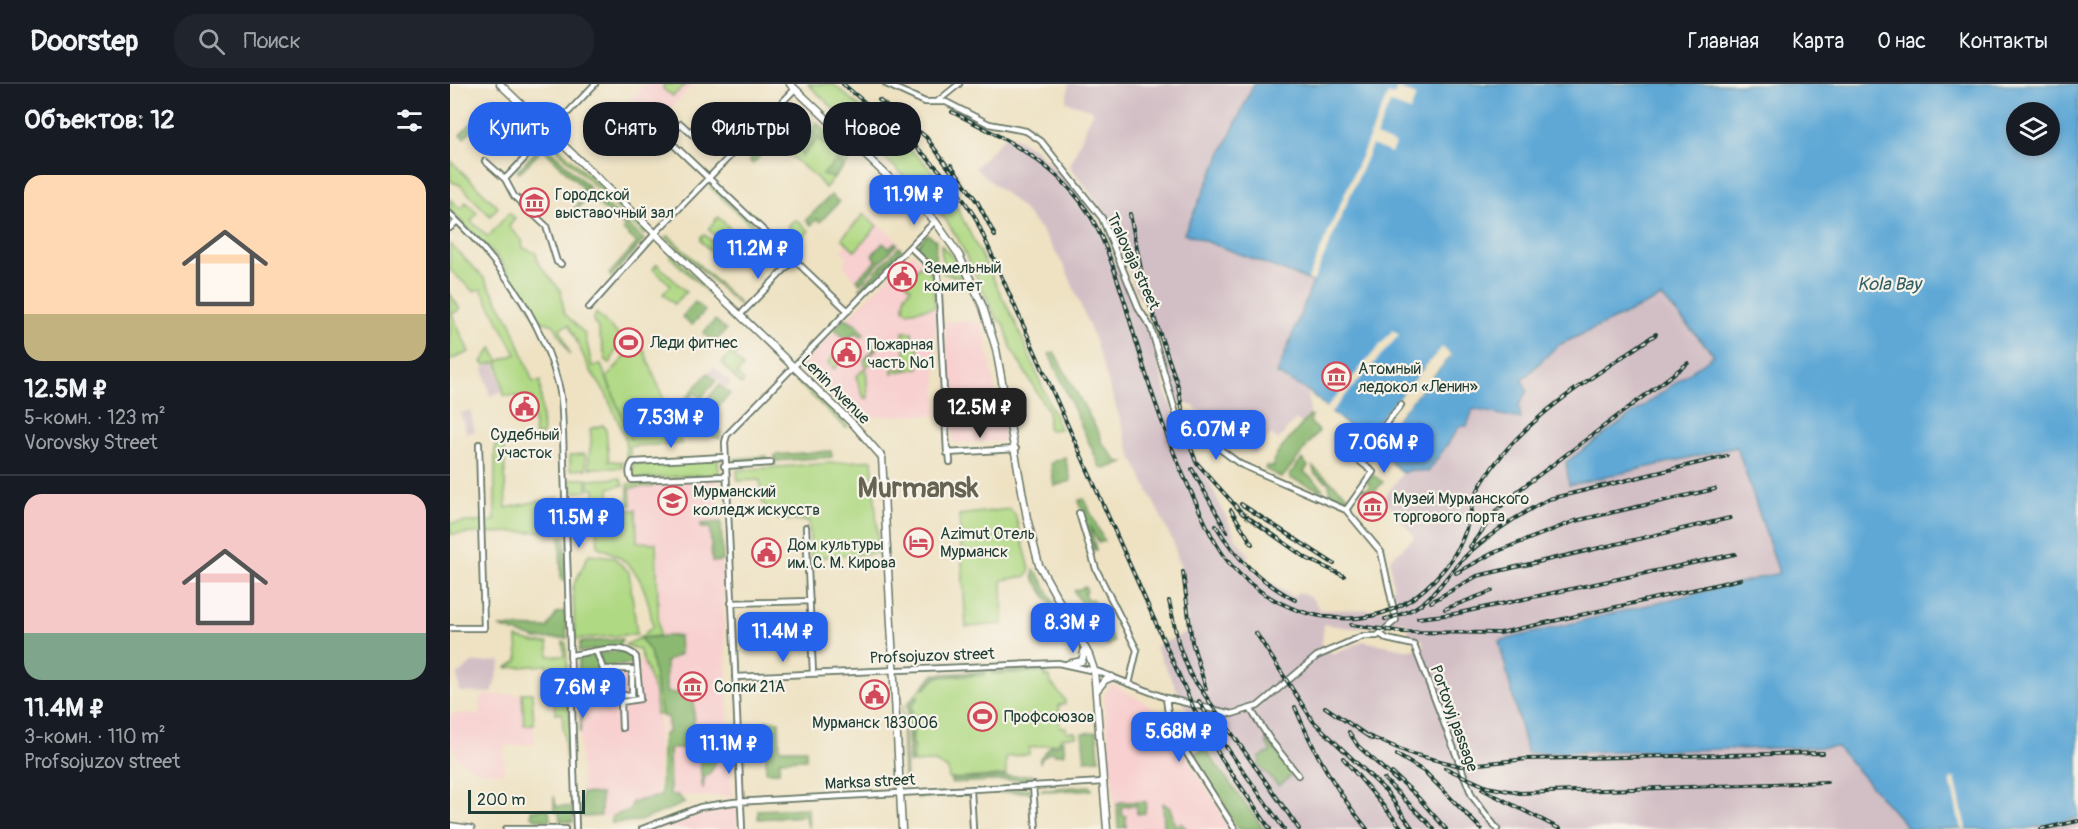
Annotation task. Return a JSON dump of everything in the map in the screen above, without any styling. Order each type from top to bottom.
[{"type":"main road","name":"Lenin Avenue","points":[[500,84],[519,102]]},
{"type":"main road","points":[[793,86],[935,221],[960,255],[983,307],[996,349],[1027,518],[1039,565],[1085,647],[1094,670],[1107,829]]},
{"type":"main road","name":"Lenin Avenue","points":[[571,152],[854,425],[882,457],[902,829]]},
{"type":"main road","points":[[1068,664],[1082,661],[1085,647]]},
{"type":"main road","points":[[1096,690],[1105,680],[1112,677]]},
{"type":"main road","points":[[450,826],[471,829]]},
{"type":"street","points":[[571,109],[595,84]]},
{"type":"street","name":"Tralovaja street","points":[[886,84],[925,102],[938,101],[953,105],[989,124],[1026,130],[1048,150],[1092,203],[1116,248],[1139,309],[1151,328],[1174,411],[1185,425],[1239,463],[1347,510]]},
{"type":"street","points":[[938,101],[959,84]]},
{"type":"street","points":[[779,102],[793,86]]},
{"type":"street","points":[[679,126],[681,124],[690,132]]},
{"type":"street","points":[[679,151],[848,311]]},
{"type":"street","points":[[505,178],[526,156]]},
{"type":"street","points":[[589,308],[655,233],[731,156]]},
{"type":"street","points":[[485,161],[505,178],[514,196],[546,226],[557,261],[561,264]]},
{"type":"street","points":[[450,214],[491,255],[530,315],[559,384],[563,434],[576,829]]},
{"type":"street","points":[[450,228],[457,221]]},
{"type":"street","points":[[742,829],[724,466],[728,435],[935,221]]},
{"type":"street","points":[[910,247],[938,274],[950,462]]},
{"type":"street","points":[[740,315],[793,261]]},
{"type":"street","points":[[1094,670],[1166,698],[1232,714],[1251,710],[1283,687],[1317,657],[1363,636],[1380,634],[1386,626],[1396,620],[1383,558],[1370,536],[1347,510],[1373,472],[1357,459],[1401,405]]},
{"type":"street","points":[[450,628],[484,628],[478,444]]},
{"type":"street","points":[[948,453],[1016,449]]},
{"type":"street","points":[[724,457],[633,462],[630,466],[630,477],[632,480],[725,476]]},
{"type":"street","points":[[724,466],[771,464]]},
{"type":"street","points":[[1079,513],[1096,569],[1137,650],[1129,684]]},
{"type":"street","points":[[806,527],[813,673]]},
{"type":"street","points":[[731,603],[810,601]]},
{"type":"street","name":"Portovyj passage","points":[[1380,634],[1387,639],[1412,643],[1418,650],[1473,796],[1497,829]]},
{"type":"street","points":[[571,655],[628,649],[636,657],[640,699],[621,702],[622,728]]},
{"type":"street","points":[[597,653],[603,669],[604,696],[632,695],[632,669],[603,669]]},
{"type":"street","name":"Profsojuzov street","points":[[735,676],[1049,663],[1068,664],[1094,670]]},
{"type":"street","points":[[1166,698],[1169,721],[1177,738],[1235,829]]},
{"type":"street","points":[[1251,710],[1270,741],[1298,775]]},
{"type":"street","name":"Marksa street","points":[[642,829],[700,807],[741,802],[1104,782]]},
{"type":"street","points":[[1033,786],[1036,829]]},
{"type":"street","points":[[971,789],[973,829]]},
{"type":"street","points":[[506,829],[564,829]]},
{"type":"shaded area","points":[[644,84],[694,84],[677,102],[629,102]]},
{"type":"shaded area","points":[[1069,84],[1254,84],[1184,233],[1313,282],[1278,374],[1308,391],[1310,413],[1301,423],[1296,419],[1278,440],[1271,434],[1255,454],[1193,406],[1177,401],[1155,325],[1143,299],[1139,299],[1111,221],[1070,166],[1093,110],[1066,102]]},
{"type":"shaded area","points":[[1007,134],[1034,148],[1075,188],[1102,229],[1135,311],[1146,319],[1166,393],[1183,435],[1203,469],[1237,540],[1249,555],[1244,561],[1256,574],[1293,597],[1298,592],[1312,598],[1320,610],[1399,609],[1394,599],[1390,559],[1415,537],[1383,499],[1403,473],[1410,470],[1428,472],[1460,425],[1467,426],[1472,409],[1519,406],[1527,391],[1522,380],[1557,346],[1662,297],[1714,356],[1566,462],[1569,485],[1737,447],[1779,573],[1499,641],[1527,752],[1837,747],[1909,829],[1266,829],[1203,741],[1155,646],[1188,632],[1182,572],[1173,542],[1132,457],[1095,341],[1066,269],[1042,231],[1021,207],[975,168]],"holes":[[[1404,621],[1412,638],[1422,639],[1424,645],[1411,650],[1363,641],[1333,654],[1322,644],[1324,624],[1350,628]]]},
{"type":"shaded area","points":[[864,211],[900,243],[860,285],[843,265],[848,257],[841,251],[846,243],[841,237]]},
{"type":"shaded area","points":[[912,253],[935,273],[937,415],[875,416],[864,422],[803,364]]},
{"type":"shaded area","points":[[944,321],[982,322],[1005,441],[953,443]]},
{"type":"shaded area","points":[[496,363],[502,391],[490,396],[483,368]]},
{"type":"shaded area","points":[[714,367],[731,383],[726,388],[709,372]]},
{"type":"shaded area","points":[[470,410],[475,431],[467,434],[460,413]]},
{"type":"shaded area","points":[[718,480],[732,796],[666,796],[658,544],[637,544],[630,484]]},
{"type":"shaded area","points":[[501,661],[492,693],[460,692],[457,675],[472,663]]},
{"type":"shaded area","points":[[643,661],[659,706],[657,799],[604,818],[583,815],[577,663]]},
{"type":"shaded area","points":[[1111,683],[1156,709],[1233,829],[1117,829],[1104,697]]},
{"type":"shaded area","points":[[532,693],[535,744],[504,746],[504,773],[479,771],[458,759],[450,742],[450,714],[473,713],[480,716],[480,696]]},
{"type":"shaded area","points":[[736,806],[737,829],[657,829],[672,822]]},
{"type":"shaded area","points":[[2078,818],[2078,829],[2026,829]]},
{"type":"green space","points":[[664,84],[686,84],[673,96],[663,89]]},
{"type":"green space","points":[[808,84],[833,84],[854,102],[827,102]]},
{"type":"green space","points":[[816,122],[823,128],[823,156],[853,156],[825,188],[818,179],[790,156],[811,156],[811,128]]},
{"type":"green space","points":[[819,125],[823,129],[823,143],[811,132]]},
{"type":"green space","points":[[468,127],[468,134],[464,138],[460,135]]},
{"type":"green space","points":[[811,136],[816,141],[811,146]]},
{"type":"green space","points":[[520,156],[523,156],[505,176],[503,174]]},
{"type":"green space","points":[[531,156],[536,156],[519,173],[517,171]]},
{"type":"green space","points":[[550,156],[557,156],[589,187],[576,200],[574,198],[583,188]]},
{"type":"green space","points":[[564,156],[568,156],[647,232],[644,235]]},
{"type":"green space","points":[[754,156],[760,156],[753,164],[749,161]]},
{"type":"green space","points":[[837,156],[847,156],[842,161]]},
{"type":"green space","points":[[883,156],[917,156],[949,192],[1016,324],[1060,429],[1048,430],[1048,411],[1012,350],[1004,324],[997,319],[957,237],[945,219]]},
{"type":"green space","points":[[450,160],[498,207],[490,216],[460,185],[450,181]]},
{"type":"green space","points":[[837,160],[844,167],[833,178],[822,175]]},
{"type":"green space","points":[[712,185],[759,229],[757,231],[710,187]]},
{"type":"green space","points":[[590,189],[644,240],[611,277],[609,274],[637,243],[623,230],[625,227],[588,196],[574,213],[572,212]]},
{"type":"green space","points":[[831,195],[839,202],[820,222],[817,219],[811,225],[806,220]]},
{"type":"green space","points":[[450,199],[461,209],[466,202],[477,213],[471,221],[488,237],[509,213],[515,218],[509,227],[522,240],[523,248],[536,253],[538,263],[561,291],[564,313],[585,334],[592,366],[601,365],[631,440],[607,378],[637,342],[643,348],[674,425],[678,424],[681,444],[630,446],[630,461],[627,462],[625,437],[605,392],[590,370],[569,325],[560,328],[570,355],[554,325],[538,320],[500,260],[450,210]]},
{"type":"green space","points":[[864,214],[877,226],[855,251],[842,238]]},
{"type":"green space","points":[[718,217],[763,258],[757,267],[751,268],[741,263],[743,259],[718,233],[713,234],[708,229]]},
{"type":"green space","points":[[794,220],[809,231],[801,239],[788,226]]},
{"type":"green space","points":[[927,234],[936,240],[935,266],[916,247]]},
{"type":"green space","points":[[705,235],[723,253],[718,259],[701,241],[701,236]]},
{"type":"green space","points":[[669,236],[741,305],[741,307],[666,237]]},
{"type":"green space","points":[[895,242],[897,244],[860,283],[857,279],[877,260],[872,255],[883,243],[889,248]]},
{"type":"green space","points":[[450,244],[484,278],[511,323],[533,382],[540,381],[543,435],[535,436],[532,398],[504,395],[498,362],[485,365],[482,362],[492,348],[499,361],[516,354],[481,289],[473,291],[450,270]]},
{"type":"green space","points":[[941,245],[953,258],[961,278],[943,273]]},
{"type":"green space","points":[[899,247],[902,250],[863,291],[860,288]]},
{"type":"green space","points":[[672,254],[735,318],[670,257]]},
{"type":"green space","points":[[657,264],[686,292],[674,304],[663,294],[671,285],[653,269]]},
{"type":"green space","points":[[921,265],[933,275],[935,307],[907,312],[904,309],[905,295],[911,288],[905,282]]},
{"type":"green space","points":[[450,294],[460,309],[452,314],[469,352],[450,360]]},
{"type":"green space","points":[[695,302],[705,311],[692,325],[682,317]]},
{"type":"green space","points":[[596,313],[618,334],[617,347],[610,364],[606,360],[598,328],[593,321]]},
{"type":"green space","points":[[845,318],[858,325],[864,335],[861,337],[856,332],[847,341],[834,328]]},
{"type":"green space","points":[[715,320],[726,330],[714,343],[703,333]]},
{"type":"green space","points":[[903,332],[912,332],[912,339],[918,342],[919,368],[892,373],[892,369],[907,368]]},
{"type":"green space","points":[[872,343],[877,348],[868,358],[871,363],[866,367],[864,360],[874,350],[870,345]]},
{"type":"green space","points":[[734,350],[737,353],[734,357],[743,367],[737,374],[744,381],[741,385],[722,363]]},
{"type":"green space","points":[[837,351],[844,358],[834,369],[828,363]]},
{"type":"green space","points":[[1054,352],[1101,437],[1101,441],[1118,462],[1125,462],[1105,469],[1100,467],[1049,354]]},
{"type":"green space","points":[[866,367],[868,398],[864,398],[856,377]]},
{"type":"green space","points":[[708,373],[716,381],[701,398],[692,391]]},
{"type":"green space","points":[[799,380],[848,426],[846,428],[796,381]]},
{"type":"green space","points":[[720,385],[730,394],[717,408],[707,399]]},
{"type":"green space","points":[[691,392],[693,395],[687,402],[721,432],[720,439],[695,429],[683,402]]},
{"type":"green space","points":[[1310,415],[1312,416],[1310,422],[1319,431],[1282,478],[1265,469],[1266,466],[1274,467],[1273,462],[1276,455]]},
{"type":"green space","points":[[603,425],[606,430],[609,461],[622,462],[622,468],[589,468],[590,429]]},
{"type":"green space","points":[[495,445],[504,445],[506,508],[558,497],[558,531],[450,534],[450,523],[495,521]]},
{"type":"green space","points":[[831,451],[832,457],[775,461],[775,455]]},
{"type":"green space","points":[[585,454],[586,469],[570,470],[570,455]]},
{"type":"green space","points":[[767,456],[768,461],[735,464],[735,459]]},
{"type":"green space","points":[[1065,457],[1071,481],[1054,486],[1051,463]]},
{"type":"green space","points":[[718,459],[719,474],[633,479],[633,464]]},
{"type":"green space","points":[[1302,459],[1308,466],[1304,472],[1320,485],[1323,491],[1290,478],[1290,474]]},
{"type":"green space","points":[[872,460],[879,553],[811,558],[809,521],[778,520],[762,502],[760,480],[738,481],[737,470]]},
{"type":"green space","points":[[1313,467],[1350,500],[1331,493],[1328,482],[1315,474]]},
{"type":"green space","points":[[1373,475],[1383,482],[1371,495],[1362,488],[1368,489],[1370,485],[1367,482]]},
{"type":"green space","points":[[620,478],[624,485],[609,488],[610,510],[636,510],[637,542],[656,543],[659,636],[640,638],[653,626],[647,599],[638,577],[623,560],[598,547],[595,489],[589,489],[589,480]]},
{"type":"green space","points":[[571,479],[587,479],[587,491],[572,492]]},
{"type":"green space","points":[[654,482],[655,486],[630,488],[631,505],[628,505],[628,484]]},
{"type":"green space","points":[[1084,499],[1104,541],[1099,543],[1090,526],[1096,550],[1093,550],[1082,514],[1084,510],[1080,507],[1079,500]]},
{"type":"green space","points":[[1009,509],[1015,514],[1030,569],[1027,576],[1002,580],[1003,624],[966,627],[959,515]]},
{"type":"green space","points":[[721,522],[723,561],[712,562],[710,528],[701,528],[701,524]]},
{"type":"green space","points":[[560,536],[565,536],[566,581],[561,580]]},
{"type":"green space","points":[[589,554],[613,557],[629,572],[637,634],[575,639],[573,587]]},
{"type":"green space","points":[[1034,570],[1039,575],[1073,639],[1033,577]]},
{"type":"green space","points":[[1085,587],[1087,591],[1084,594],[1088,600],[1092,599],[1114,642],[1107,646],[1074,591]]},
{"type":"green space","points":[[565,611],[567,638],[537,639],[499,627],[547,628],[557,613]]},
{"type":"green space","points":[[679,636],[680,654],[666,662],[666,692],[694,695],[694,731],[697,739],[703,740],[715,736],[717,754],[715,765],[704,778],[703,790],[698,748],[669,749],[670,795],[678,795],[685,803],[640,821],[611,823],[612,816],[630,810],[632,802],[661,796],[662,742],[664,734],[668,733],[668,717],[662,716],[650,651],[640,638]]},
{"type":"green space","points":[[517,638],[536,643],[548,643],[549,656],[564,656],[563,642],[566,643],[571,759],[566,759],[562,713],[555,713],[553,673],[549,673],[547,665],[506,668],[518,661]],"holes":[[[554,673],[560,673],[561,695],[555,696]]]},
{"type":"green space","points":[[640,638],[650,651],[662,714],[656,715],[655,693],[639,649],[625,645]]},
{"type":"green space","points":[[622,639],[619,647],[579,652],[580,642]]},
{"type":"green space","points":[[627,650],[633,655],[636,664],[603,667],[599,654]]},
{"type":"green space","points":[[595,656],[600,665],[602,680],[578,681],[579,657]]},
{"type":"green space","name":"Профсоюзов","points":[[1046,669],[1046,677],[1050,677],[1051,683],[1065,700],[1065,704],[1059,705],[1060,727],[1066,727],[1066,732],[1076,732],[1077,736],[1062,737],[1058,743],[1029,748],[1029,754],[1006,757],[1006,775],[949,779],[948,769],[935,762],[909,763],[907,704],[934,674]]},
{"type":"green space","points":[[1046,669],[1046,676],[1043,672],[992,674],[992,672]]},
{"type":"green space","points":[[985,672],[985,675],[937,677],[925,689],[923,688],[935,675]]},
{"type":"green space","points":[[583,686],[600,686],[601,701],[584,703],[580,733]]},
{"type":"green space","points":[[522,693],[532,693],[534,724],[524,725]]},
{"type":"green space","points":[[916,695],[919,697],[912,706],[914,761],[910,761],[909,705]]},
{"type":"green space","points":[[902,702],[906,782],[904,782]]},
{"type":"green space","points":[[766,721],[779,721],[780,749],[806,749],[806,759],[780,760],[779,772],[766,772]]},
{"type":"green space","points":[[1097,732],[1099,759],[1085,760],[1082,733]]},
{"type":"green space","points":[[1064,740],[1064,754],[1054,754],[1052,751],[1042,758],[1040,763],[1040,758],[1051,746],[1059,745]]},
{"type":"green space","points":[[1268,740],[1293,774],[1279,786],[1259,766],[1260,757],[1271,752],[1266,741]]},
{"type":"green space","points":[[1186,742],[1195,754],[1203,749],[1201,744],[1264,829],[1237,829],[1225,806],[1182,744]]},
{"type":"green space","points":[[1033,775],[1033,779],[951,783],[951,780]]},
{"type":"green space","points":[[1090,786],[1092,790],[1041,791],[1042,789]]},
{"type":"green space","points":[[1029,788],[1030,792],[978,793],[979,792]]},
{"type":"green space","points":[[969,792],[969,795],[917,798],[917,795]]},
{"type":"green space","points":[[582,793],[601,794],[601,816],[582,817]]},
{"type":"green space","points":[[554,796],[556,806],[572,807],[573,822],[560,821],[559,812],[554,811]]},
{"type":"green space","points":[[1146,802],[1145,813],[1137,814],[1136,805],[1121,807],[1122,815],[1126,816],[1126,827],[1118,828],[1117,804]]},
{"type":"green space","points":[[1163,803],[1170,808],[1176,827],[1181,823],[1187,829],[1164,829]]},
{"type":"green space","points":[[808,808],[809,829],[805,816],[758,819],[758,810]]},
{"type":"green space","points":[[549,809],[550,820],[536,819],[531,816],[531,810]]},
{"type":"water","name":"Kola Bay","points":[[1254,84],[2078,84],[2078,818],[2026,829],[1909,829],[1837,747],[1527,753],[1499,641],[1779,573],[1737,447],[1569,485],[1566,462],[1714,355],[1662,297],[1557,346],[1522,380],[1527,391],[1519,406],[1521,419],[1473,409],[1467,426],[1460,426],[1428,472],[1410,470],[1403,473],[1372,446],[1451,355],[1442,348],[1363,439],[1308,391],[1277,374],[1313,282],[1184,233]]},
{"type":"pier","points":[[1397,88],[1416,96],[1410,111],[1390,103],[1376,136],[1395,144],[1391,153],[1372,145],[1313,282],[1308,279],[1388,94],[1394,96]]},
{"type":"pier","points":[[1393,330],[1399,335],[1331,412],[1326,408]]},
{"type":"pier","points":[[1442,347],[1451,355],[1372,446],[1369,444],[1447,355],[1443,351],[1365,441],[1363,439]]},
{"type":"pier","points":[[1955,778],[1966,829],[1961,829],[1950,779]]},
{"type":"railway","points":[[843,84],[931,162],[962,197],[975,217],[1199,720],[1221,758],[1270,829]]},
{"type":"railway","points":[[879,100],[926,137],[953,174]]},
{"type":"railway","points":[[952,112],[1035,159],[1071,190],[1086,209],[1103,240],[1128,311]]},
{"type":"railway","points":[[951,165],[978,203],[995,236]]},
{"type":"railway","points":[[1130,214],[1146,294],[1178,386],[1188,440],[1196,462],[1242,513],[1306,558],[1344,576]]},
{"type":"railway","points":[[1125,304],[1172,449],[1205,523],[1224,556],[1251,585],[1277,602],[1306,613],[1336,618],[1377,615],[1401,605],[1424,590],[1455,554],[1464,535],[1479,488],[1495,463],[1514,441],[1558,402],[1656,334]]},
{"type":"railway","points":[[1470,547],[1497,510],[1519,490],[1688,363]]},
{"type":"railway","points":[[1385,619],[1402,614],[1425,601],[1471,551],[1508,523],[1549,499],[1727,456]]},
{"type":"railway","points":[[1192,469],[1227,532]]},
{"type":"railway","points":[[1456,573],[1493,553],[1575,521],[1715,489]]},
{"type":"railway","points":[[1241,504],[1334,564]]},
{"type":"railway","points":[[1231,510],[1252,544]]},
{"type":"railway","points":[[1431,602],[1477,576],[1730,518]]},
{"type":"railway","points":[[1216,526],[1250,569],[1295,600]]},
{"type":"railway","points":[[1418,618],[1454,614],[1735,554]]},
{"type":"railway","points":[[1183,572],[1192,642],[1206,689]]},
{"type":"railway","points":[[1351,625],[1403,632],[1500,633],[1741,579]]},
{"type":"railway","points":[[1445,609],[1492,591]]},
{"type":"railway","points":[[1169,601],[1179,646],[1190,674],[1299,829]]},
{"type":"railway","points":[[1256,633],[1313,721],[1386,791],[1413,829]]},
{"type":"railway","points":[[1199,701],[1220,738],[1284,829]]},
{"type":"railway","points":[[1295,707],[1326,771],[1367,829]]},
{"type":"railway","points":[[1325,707],[1372,739]]},
{"type":"railway","points":[[1349,732],[1358,746],[1397,781]]},
{"type":"railway","points":[[1366,735],[1412,754],[1460,766],[1527,759],[1823,753]]},
{"type":"railway","points":[[1397,755],[1425,772],[1481,829]]},
{"type":"railway","points":[[1343,758],[1401,827]]},
{"type":"railway","points":[[1445,768],[1487,787],[1520,793],[1827,782]]},
{"type":"railway","points":[[1392,773],[1415,794],[1446,829]]},
{"type":"railway","points":[[1384,779],[1434,829]]},
{"type":"railway","points":[[1482,789],[1560,829]]},
{"type":"railway","points":[[2041,829],[2078,821]]},
{"type":"place","name":"Городской выставочный зал","points":[[534,203]]},
{"type":"place","name":"Земельный комитет","points":[[903,276]]},
{"type":"place","name":"Леди фитнес","points":[[629,342]]},
{"type":"place","name":"Пожарная часть №1","points":[[846,353]]},
{"type":"place","name":"Атомный ледокол «Ленин»","points":[[1337,377]]},
{"type":"place","name":"Судебный участок","points":[[525,406]]},
{"type":"place","name":"Мурманский колледж искусств","points":[[672,500]]},
{"type":"place","name":"Музей Мурманского торгового порта","points":[[1372,507]]},
{"type":"place","name":"Azimut Отель Мурманск","points":[[919,542]]},
{"type":"place","name":"Дом культуры им. С. М. Кирова","points":[[767,553]]},
{"type":"place","name":"Сопки 21А","points":[[693,686]]},
{"type":"place","name":"Мурманск 183006","points":[[875,694]]},
{"type":"place","name":"Профсоюзов","points":[[983,716]]},
{"type":"district","name":"Murmansk","points":[[918,487]]}]
